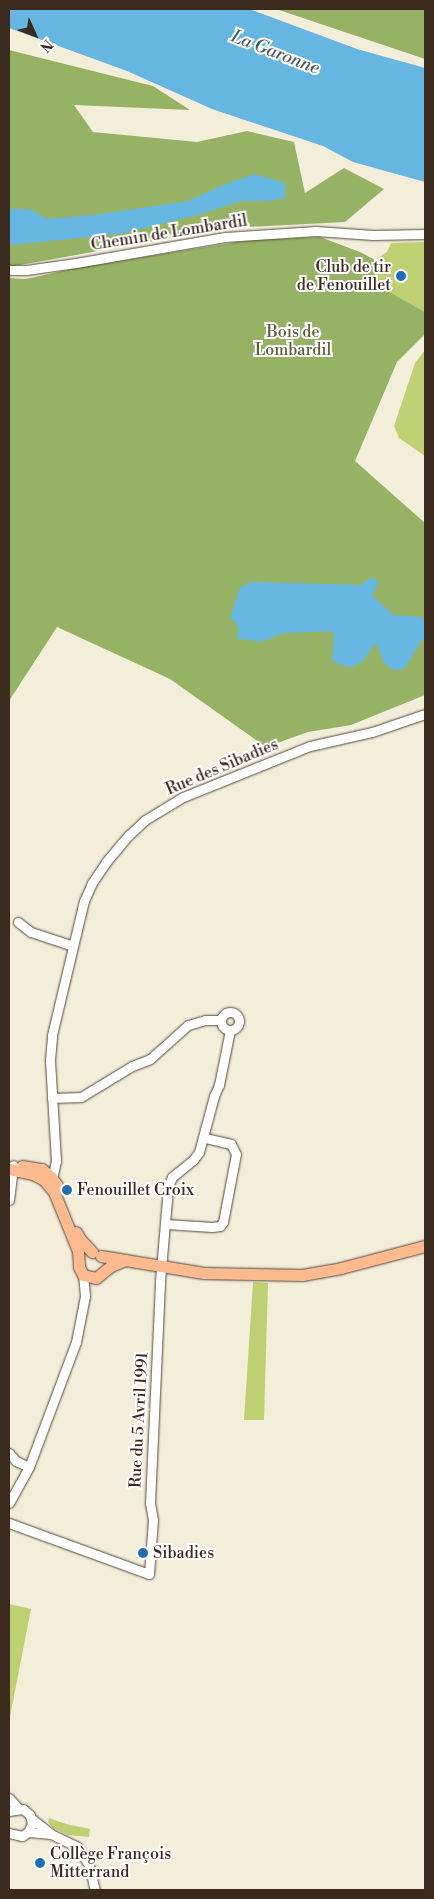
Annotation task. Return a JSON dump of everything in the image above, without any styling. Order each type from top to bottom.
[{"type":"main road","points":[[11,1169],[47,1176]]},
{"type":"main road","points":[[47,1176],[80,1239],[105,1263],[101,1273]]},
{"type":"main road","points":[[47,1176],[78,1250],[79,1263],[83,1275],[91,1278],[125,1260]]},
{"type":"main road","points":[[79,1263],[83,1255],[96,1254],[204,1273],[302,1275],[341,1268],[425,1246]]},
{"type":"street","name":"Chemin de Lombardil","points":[[9,270],[26,270],[76,263],[225,236],[310,232],[373,235],[425,234]]},
{"type":"street","name":"Rue des Sibadies","points":[[47,1176],[56,1161],[50,1047],[73,946],[84,901],[92,883],[129,835],[163,808],[183,797],[310,746],[372,732],[425,714]]},
{"type":"street","points":[[18,922],[31,932],[73,946]]},
{"type":"street","points":[[229,1012],[237,1015],[239,1023],[236,1028],[230,1030],[225,1028],[221,1020],[224,1014],[229,1012]]},
{"type":"street","points":[[52,1098],[80,1097],[132,1066],[150,1059],[188,1025],[205,1020],[221,1020]]},
{"type":"street","name":"Rue du 5 Avril 1991","points":[[9,1523],[149,1574],[153,1520],[150,1503],[168,1187],[172,1177],[194,1160],[204,1138],[214,1096],[219,1085],[230,1030]]},
{"type":"street","points":[[166,1224],[212,1227],[220,1226],[223,1222],[236,1154],[232,1144],[204,1138]]},
{"type":"street","points":[[9,1200],[11,1169]]},
{"type":"street","points":[[85,1296],[101,1273]]},
{"type":"street","points":[[9,1503],[29,1467],[76,1342],[85,1296],[83,1275]]},
{"type":"street","points":[[9,1453],[16,1461],[29,1467]]},
{"type":"street","points":[[9,1798],[13,1810],[27,1811],[32,1819],[51,1834]]},
{"type":"street","points":[[28,1832],[32,1819]]},
{"type":"street","points":[[9,1833],[18,1837],[28,1832],[51,1834],[69,1841],[84,1854],[95,1890]]},
{"type":"green space","points":[[276,9],[425,9],[425,59]]},
{"type":"green space","points":[[9,50],[153,86],[190,110],[74,105],[93,132],[197,142],[247,131],[294,142],[305,193],[344,168],[384,189],[345,222],[227,228],[9,267]]},
{"type":"green space","name":"Bois de Lombardil","points":[[320,237],[360,252],[375,260],[374,272],[378,280],[391,293],[425,312],[425,334],[397,362],[355,461],[425,523],[425,695],[351,725],[308,732],[266,747],[170,679],[57,627],[9,701],[9,278],[26,279],[76,268],[249,240]]},
{"type":"green space","name":"Club de tir de Fenouillet","points":[[425,242],[425,312],[390,293],[378,280],[374,272],[375,260],[387,252],[391,243]]},
{"type":"green space","points":[[425,350],[425,456],[399,438],[394,426],[415,363]]},
{"type":"green space","points":[[253,1282],[268,1283],[264,1420],[244,1420]]},
{"type":"green space","points":[[9,1604],[31,1609],[9,1722]]},
{"type":"green space","points":[[49,1818],[90,1829],[89,1837],[68,1835],[53,1828],[48,1822]]},
{"type":"water","name":"La Garonne","points":[[9,9],[249,9],[357,49],[425,68],[425,182],[353,162],[323,146],[212,109],[127,71],[9,28]]},
{"type":"water","points":[[254,174],[285,183],[285,198],[268,201],[241,201],[201,214],[120,234],[9,245],[9,209],[29,209],[48,219],[101,214],[188,201],[223,185]]},
{"type":"water","points":[[371,577],[379,582],[372,595],[393,615],[420,617],[425,621],[425,640],[422,640],[404,669],[393,670],[384,663],[376,642],[363,661],[353,667],[341,665],[332,660],[334,635],[331,631],[284,633],[261,642],[236,638],[239,631],[235,621],[230,619],[240,587],[252,582],[361,585]]},
{"type":"place","name":"Club de tir de Fenouillet","points":[[401,276]]},
{"type":"place","name":"Fenouillet Croix","points":[[67,1190]]},
{"type":"place","name":"Sibadies","points":[[143,1553]]},
{"type":"place","name":"Collège François Mitterrand","points":[[40,1863]]}]
